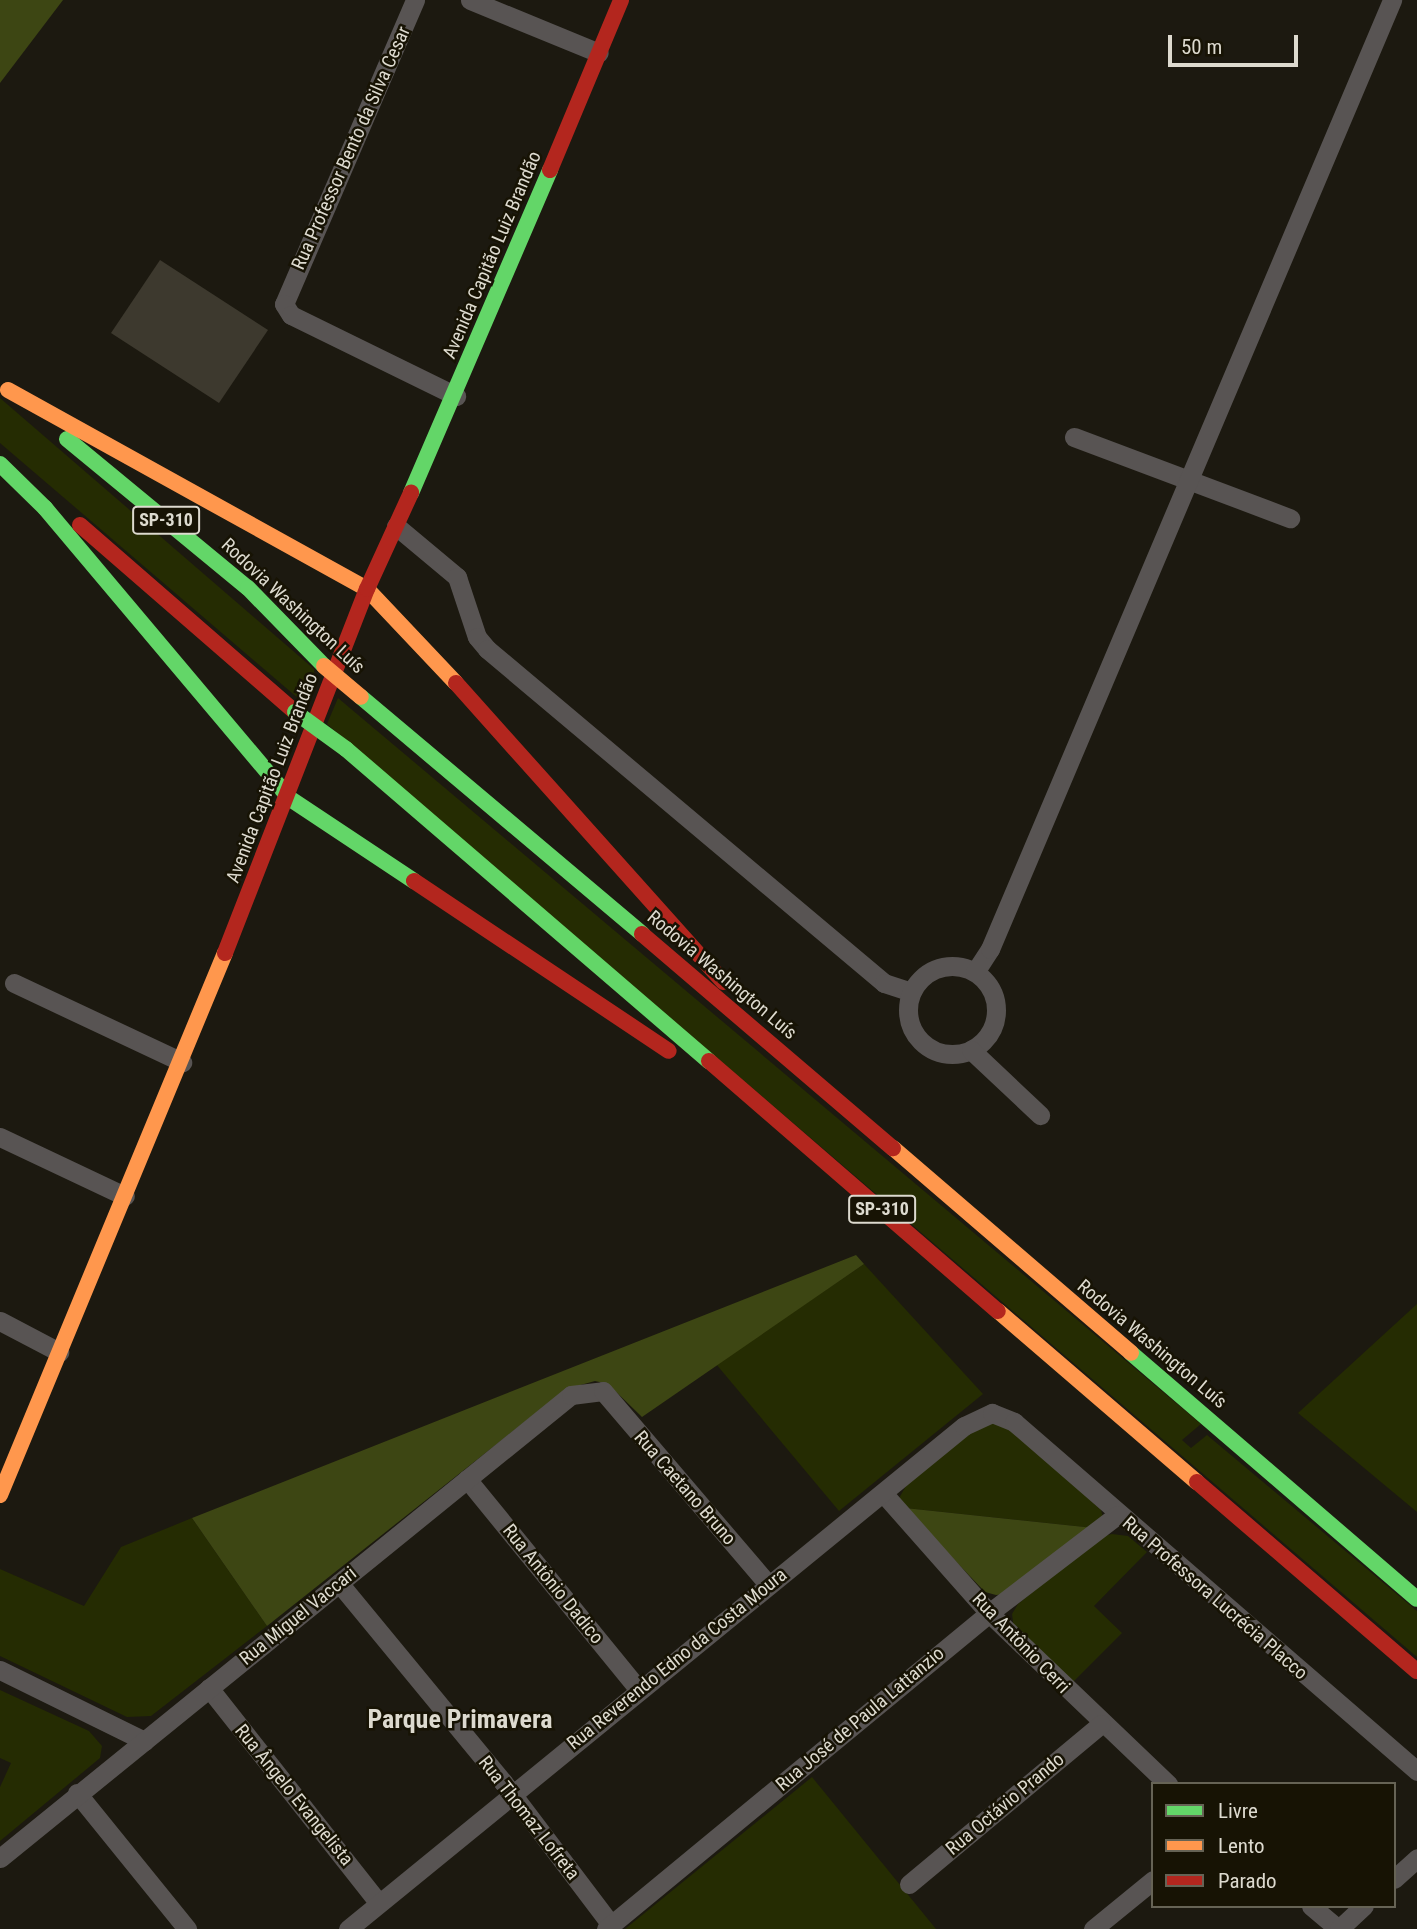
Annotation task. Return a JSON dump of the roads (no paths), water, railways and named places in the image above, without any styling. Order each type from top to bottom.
[{"type":"main road","name":"Avenida Capitão Luiz Brandão","points":[[0,1496],[182,1062],[289,798],[367,589],[456,396],[621,0]]},
{"type":"main road","points":[[4,386],[367,589],[521,753],[782,1052]]},
{"type":"main road","name":"Rodovia Washington Luís","points":[[4,386],[248,588],[324,666],[782,1052],[1417,1599]]},
{"type":"main road","name":"SP-310","points":[[0,457],[295,712],[346,749],[1417,1671]]},
{"type":"main road","points":[[0,464],[46,508],[289,798],[785,1126]]},
{"type":"main road","points":[[1367,1628],[1417,1680]]},
{"type":"street","name":"Rua Professor Bento da Silva Cesar","points":[[415,0],[285,295],[286,310],[291,315],[456,396]]},
{"type":"street","points":[[470,0],[599,53]]},
{"type":"street","points":[[975,972],[990,949],[1392,0]]},
{"type":"street","points":[[1074,437],[1189,477],[1290,518]]},
{"type":"street","points":[[396,526],[457,577],[477,637],[487,649],[884,983],[912,992]]},
{"type":"street","points":[[954,966],[975,972],[990,987],[996,1007],[987,1037],[971,1050],[939,1052],[921,1041],[908,1013],[912,992],[934,970],[954,966]]},
{"type":"street","points":[[14,983],[182,1062]]},
{"type":"street","points":[[971,1050],[1040,1115]]},
{"type":"street","points":[[0,1137],[125,1196]]},
{"type":"street","points":[[0,1321],[60,1352]]},
{"type":"street","name":"Rua Miguel Vaccari","points":[[0,1858],[571,1395],[603,1391]]},
{"type":"street","name":"Rua Caetano Bruno","points":[[603,1391],[768,1584]]},
{"type":"street","name":"Rua Reverendo Edno da Costa Moura","points":[[348,1929],[638,1689],[978,1417],[992,1413],[1014,1422]]},
{"type":"street","name":"Rua Professora Lucrécia Placco","points":[[1014,1422],[1117,1514],[1417,1771]]},
{"type":"street","name":"Rua Antônio Dadico","points":[[467,1479],[638,1689]]},
{"type":"street","name":"Rua Antônio Cerri","points":[[883,1493],[989,1613],[1101,1724],[1166,1782]]},
{"type":"street","name":"Rua José de Paula Lattanzio","points":[[609,1927],[989,1613],[1117,1514]]},
{"type":"street","name":"Rua Thomaz Lofreta","points":[[340,1583],[512,1794],[609,1927]]},
{"type":"street","points":[[0,1670],[144,1741]]},
{"type":"street","name":"Rua Ângelo Evangelista","points":[[209,1688],[379,1903]]},
{"type":"street","name":"Rua Octávio Prando","points":[[909,1884],[1101,1724]]},
{"type":"street","points":[[77,1793],[187,1929]]},
{"type":"street","points":[[1396,1877],[1417,1858]]},
{"type":"street","points":[[1093,1929],[1151,1882]]},
{"type":"street","points":[[1313,1908],[1338,1929],[1362,1908]]},
{"type":"district","name":"Parque Primavera","points":[[460,1720]]}]
